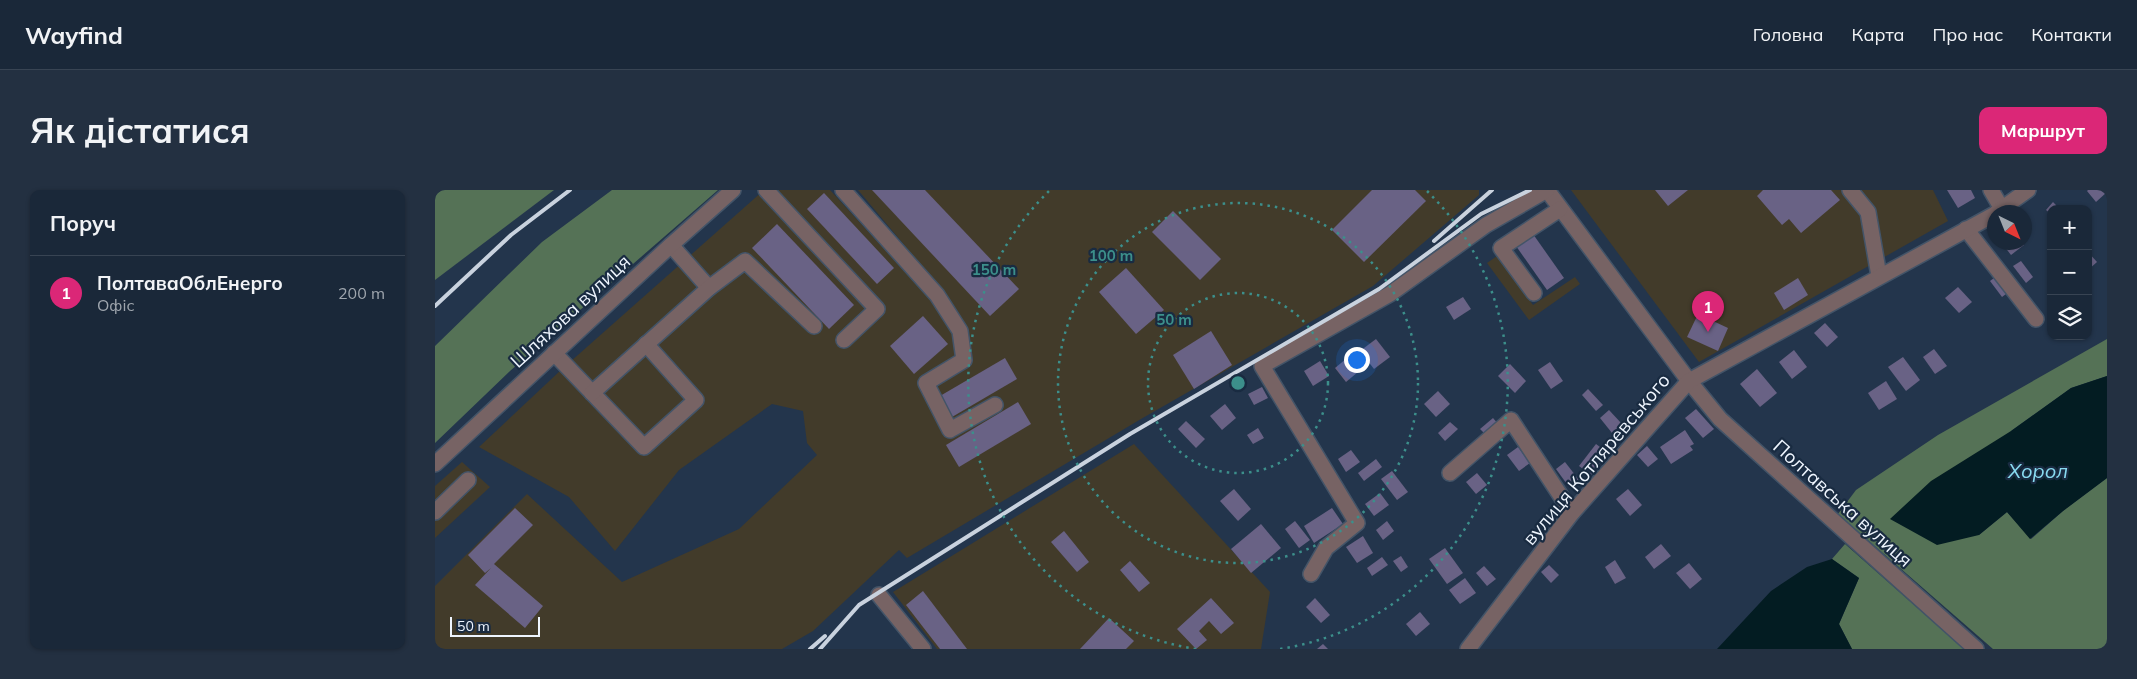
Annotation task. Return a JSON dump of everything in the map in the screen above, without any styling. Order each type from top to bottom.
[{"type":"street","name":"Шляхова вулиця","points":[[435,464],[733,190]]},
{"type":"street","points":[[766,190],[877,309],[844,340]]},
{"type":"street","points":[[843,190],[937,295],[960,331],[964,360],[926,383],[950,430],[995,404]]},
{"type":"street","points":[[1311,574],[1326,548],[1357,523],[1262,366],[1390,294],[1486,225],[1547,190]]},
{"type":"street","name":"Полтавська вулиця","points":[[1547,190],[1689,381],[1721,419],[1976,649]]},
{"type":"street","points":[[1850,190],[1868,212],[1879,276]]},
{"type":"street","points":[[1991,190],[1996,205]]},
{"type":"street","name":"вулиця Котляревського","points":[[2008,205],[2028,190]]},
{"type":"street","points":[[1534,293],[1501,248],[1560,209]]},
{"type":"street","name":"вулиця Котляревського","points":[[1468,649],[1572,513],[1689,381],[1987,218]]},
{"type":"street","points":[[1966,229],[2036,319]]},
{"type":"street","points":[[671,245],[709,288]]},
{"type":"street","points":[[592,392],[709,288],[745,261],[814,326]]},
{"type":"street","points":[[554,353],[644,447],[696,400],[646,344]]},
{"type":"street","points":[[1449,473],[1511,420],[1572,513]]},
{"type":"street","points":[[435,512],[468,480]]},
{"type":"street","points":[[879,595],[923,649]]},
{"type":"shaded area","points":[[764,190],[830,190],[932,301],[943,291],[858,190],[1479,190],[1479,195],[1373,286],[1141,419],[907,558],[899,550],[813,631],[782,649],[435,649],[435,586],[527,494],[622,582],[739,529],[817,455],[807,443],[803,411],[772,404],[679,470],[615,551],[569,497],[479,447],[561,370]]},
{"type":"shaded area","points":[[1571,190],[1933,190],[1948,221],[1699,362]]},
{"type":"shaded area","points":[[1497,256],[1533,305],[1575,277],[1580,284],[1529,320],[1487,263]]},
{"type":"shaded area","points":[[1134,444],[1270,592],[1261,649],[937,649],[893,592]]},
{"type":"shaded area","points":[[462,462],[490,487],[435,538],[435,486]]},
{"type":"green space","points":[[442,190],[554,190],[435,280],[435,195]]},
{"type":"green space","points":[[612,190],[718,190],[510,371],[435,443],[435,346],[542,242]]},
{"type":"green space","points":[[2107,339],[2107,376],[2071,388],[2011,431],[1979,535],[2007,512],[2031,539],[2063,511],[2107,478],[2107,649],[1993,649],[1838,514],[1856,490],[1938,435]]},
{"type":"green space","points":[[1845,544],[1964,649],[1852,649],[1839,624],[1859,578],[1832,559]]},
{"type":"water","name":"Хорол","points":[[2107,376],[2107,478],[2030,539],[2007,512],[1979,535],[1937,545],[1890,519],[1931,481],[2011,431],[2071,388]]},
{"type":"water","points":[[1832,559],[1859,578],[1839,624],[1852,649],[1717,649],[1771,591],[1807,567]]},
{"type":"building","points":[[872,190],[925,190],[1019,289],[990,316]]},
{"type":"building","points":[[1372,190],[1415,190],[1426,201],[1364,262],[1332,230]]},
{"type":"building","points":[[1655,190],[1688,190],[1668,206]]},
{"type":"building","points":[[1763,190],[1831,190],[1840,200],[1801,233],[1789,219],[1782,225],[1757,196]]},
{"type":"building","points":[[1947,190],[1971,190],[1975,198],[1958,208]]},
{"type":"building","points":[[2088,190],[2104,190],[2107,192],[2096,202]]},
{"type":"building","points":[[824,193],[894,268],[877,284],[807,209]]},
{"type":"building","points":[[1173,211],[1221,259],[1200,280],[1152,232]]},
{"type":"building","points":[[777,224],[854,305],[829,329],[752,248]]},
{"type":"building","points":[[1533,234],[1564,278],[1547,290],[1516,246]]},
{"type":"building","points":[[2007,250],[2018,250],[2011,255]]},
{"type":"building","points":[[2092,256],[2097,262],[2092,266]]},
{"type":"building","points":[[2021,261],[2033,277],[2026,283],[2013,266]]},
{"type":"building","points":[[1126,268],[1164,310],[1136,334],[1099,292]]},
{"type":"building","points":[[1998,275],[2010,291],[2002,297],[1990,281]]},
{"type":"building","points":[[1798,278],[1808,295],[1784,310],[1774,293]]},
{"type":"building","points":[[1958,287],[1972,302],[1959,313],[1945,298]]},
{"type":"building","points":[[1463,297],[1471,309],[1454,320],[1446,307]]},
{"type":"building","points":[[1698,314],[1728,328],[1718,351],[1687,337]]},
{"type":"building","points":[[923,316],[948,344],[914,374],[890,346]]},
{"type":"building","points":[[1825,323],[1838,337],[1827,347],[1814,333]]},
{"type":"building","points":[[1211,331],[1232,365],[1194,389],[1173,355]]},
{"type":"building","points":[[1376,339],[1390,357],[1374,369],[1360,351]]},
{"type":"building","points":[[1934,349],[1947,366],[1935,374],[1923,357]]},
{"type":"building","points":[[1794,350],[1807,367],[1792,379],[1779,362]]},
{"type":"building","points":[[1353,353],[1364,367],[1346,382],[1335,368]]},
{"type":"building","points":[[1903,357],[1920,380],[1906,391],[1888,367]]},
{"type":"building","points":[[1005,358],[1017,379],[952,417],[940,396]]},
{"type":"building","points":[[1320,361],[1329,376],[1313,386],[1304,371]]},
{"type":"building","points":[[1550,362],[1563,381],[1551,389],[1538,370]]},
{"type":"building","points":[[1510,364],[1526,381],[1515,393],[1498,376]]},
{"type":"building","points":[[1757,369],[1777,393],[1760,407],[1740,384]]},
{"type":"building","points":[[1886,381],[1897,399],[1879,410],[1868,393]]},
{"type":"building","points":[[1262,387],[1268,398],[1254,405],[1248,394]]},
{"type":"building","points":[[1588,389],[1603,405],[1596,411],[1582,395]]},
{"type":"building","points":[[1438,391],[1450,404],[1436,417],[1424,404]]},
{"type":"building","points":[[1018,402],[1031,424],[959,467],[946,445]]},
{"type":"building","points":[[1225,404],[1236,418],[1222,430],[1210,416]]},
{"type":"building","points":[[1696,409],[1714,429],[1703,438],[1685,418]]},
{"type":"building","points":[[1609,410],[1622,424],[1612,433],[1600,418]]},
{"type":"building","points":[[1493,418],[1499,425],[1487,436],[1480,429]]},
{"type":"building","points":[[1186,421],[1205,439],[1196,448],[1178,429]]},
{"type":"building","points":[[1450,422],[1458,429],[1445,441],[1438,433]]},
{"type":"building","points":[[1258,428],[1264,438],[1253,444],[1247,435]]},
{"type":"building","points":[[1685,430],[1694,444],[1690,446],[1693,450],[1671,464],[1660,447]]},
{"type":"building","points":[[1596,444],[1608,453],[1591,475],[1579,466]]},
{"type":"building","points":[[1647,446],[1658,459],[1648,467],[1637,455]]},
{"type":"building","points":[[1518,447],[1530,463],[1519,471],[1507,455]]},
{"type":"building","points":[[1351,450],[1360,462],[1346,472],[1338,459]]},
{"type":"building","points":[[1376,459],[1382,467],[1364,481],[1358,473]]},
{"type":"building","points":[[1565,462],[1579,480],[1569,487],[1556,469]]},
{"type":"building","points":[[1392,471],[1408,492],[1397,500],[1381,479]]},
{"type":"building","points":[[1477,473],[1487,485],[1476,494],[1466,482]]},
{"type":"building","points":[[1234,489],[1251,509],[1238,521],[1220,501]]},
{"type":"building","points":[[1628,489],[1642,505],[1630,516],[1616,499]]},
{"type":"building","points":[[1380,493],[1389,505],[1374,516],[1365,504]]},
{"type":"building","points":[[515,508],[533,525],[494,564],[543,606],[525,628],[475,585],[491,568],[485,573],[468,555]]},
{"type":"building","points":[[1332,508],[1343,524],[1314,543],[1304,526]]},
{"type":"building","points":[[1295,521],[1310,540],[1299,548],[1285,529]]},
{"type":"building","points":[[1387,521],[1394,531],[1383,540],[1376,530]]},
{"type":"building","points":[[1261,524],[1281,548],[1251,573],[1231,549]]},
{"type":"building","points":[[1064,531],[1089,562],[1077,572],[1051,542]]},
{"type":"building","points":[[1363,536],[1373,553],[1357,563],[1346,547]]},
{"type":"building","points":[[1661,544],[1671,556],[1654,569],[1645,557]]},
{"type":"building","points":[[1445,548],[1463,573],[1447,584],[1429,559]]},
{"type":"building","points":[[1401,556],[1408,567],[1401,572],[1393,561]]},
{"type":"building","points":[[1382,557],[1388,565],[1372,576],[1367,568]]},
{"type":"building","points":[[1615,560],[1626,578],[1615,584],[1605,567]]},
{"type":"building","points":[[1130,561],[1150,583],[1139,592],[1120,570]]},
{"type":"building","points":[[1689,563],[1702,579],[1690,589],[1676,573]]},
{"type":"building","points":[[1549,565],[1559,575],[1551,583],[1541,572]]},
{"type":"building","points":[[1484,566],[1496,579],[1487,586],[1476,573]]},
{"type":"building","points":[[1465,578],[1476,593],[1460,604],[1449,590]]},
{"type":"building","points":[[923,591],[967,649],[940,649],[906,605]]},
{"type":"building","points":[[1211,598],[1234,623],[1221,634],[1209,621],[1199,631],[1207,640],[1196,649],[1177,629]]},
{"type":"building","points":[[1315,598],[1330,615],[1321,623],[1306,607]]},
{"type":"building","points":[[1420,612],[1430,624],[1416,636],[1406,624]]},
{"type":"building","points":[[1109,618],[1134,641],[1126,649],[1080,649]]},
{"type":"building","points":[[1323,644],[1328,649],[1317,649]]},
{"type":"railway","points":[[435,306],[511,235],[570,190]]},
{"type":"railway","points":[[1434,241],[1492,190]]},
{"type":"railway","points":[[820,649],[859,605],[1130,434],[1379,289],[1481,214],[1530,190]]},
{"type":"railway","points":[[810,649],[825,636]]},
{"type":"place","name":"ПолтаваОблЕнерго","points":[[1708,332]]}]
